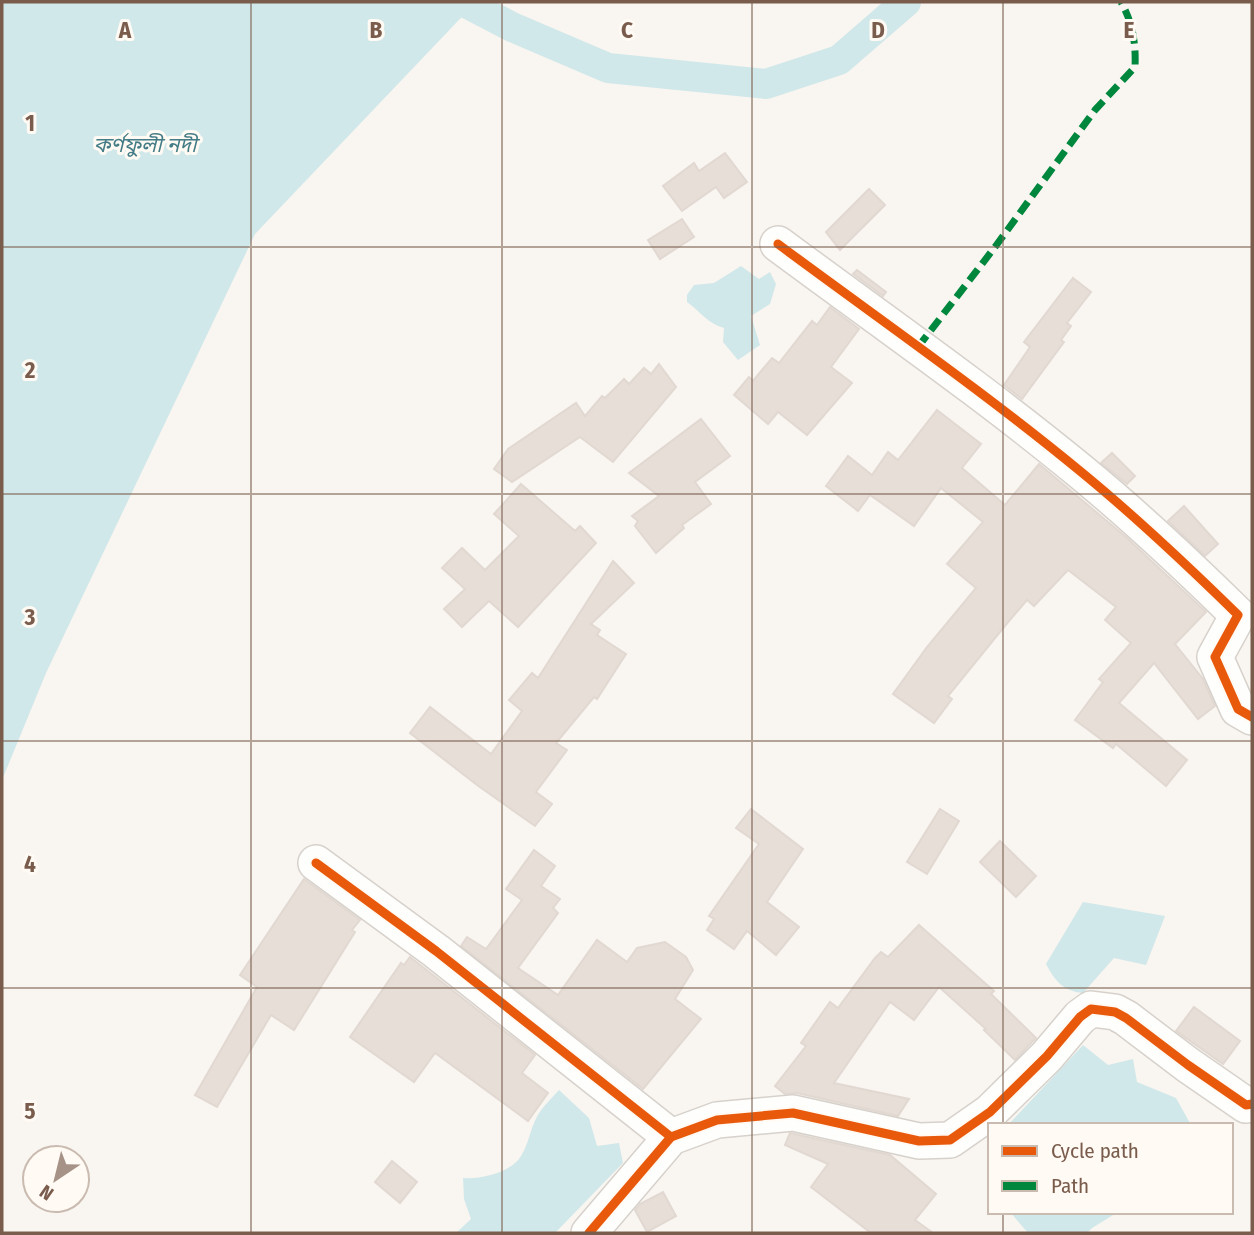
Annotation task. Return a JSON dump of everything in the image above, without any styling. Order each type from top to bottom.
[{"type":"street","points":[[778,244],[918,346],[1079,470],[1229,606],[1238,615],[1215,657],[1238,709],[1252,717]]},
{"type":"street","points":[[316,863],[436,951],[671,1137]]},
{"type":"street","points":[[589,1233],[671,1137],[717,1120],[793,1113],[919,1141],[950,1140],[990,1112],[1048,1056],[1080,1017],[1091,1009],[1115,1012],[1246,1105],[1252,1104]]},
{"type":"water","name":"কর্ণফুলী নদী","points":[[2,2],[476,2],[255,234],[46,673],[2,780]]},
{"type":"water","points":[[741,266],[759,279],[770,272],[776,284],[770,304],[751,316],[760,345],[738,360],[723,342],[724,328],[687,302],[687,295],[694,285],[714,283]]},
{"type":"water","points":[[1083,902],[1165,916],[1146,965],[1114,958],[1083,993],[1060,984],[1046,964]]},
{"type":"water","points":[[1083,1045],[1108,1065],[1133,1059],[1137,1082],[1176,1098],[1190,1123],[1010,1123]]},
{"type":"water","points":[[559,1090],[589,1118],[597,1146],[619,1143],[623,1163],[555,1233],[456,1233],[471,1219],[464,1199],[463,1178],[495,1174],[517,1162],[538,1115]]},
{"type":"water","points":[[1012,1214],[1115,1214],[1087,1233],[1028,1233]]},
{"type":"building","points":[[725,153],[747,182],[724,198],[716,187],[682,211],[663,186],[694,163],[699,171]]},
{"type":"building","points":[[869,189],[885,205],[840,250],[826,232]]},
{"type":"building","points":[[682,219],[694,237],[660,259],[648,240]]},
{"type":"building","points":[[857,270],[886,292],[883,296],[853,274]]},
{"type":"building","points":[[1073,278],[1091,292],[1067,323],[1071,326],[1061,340],[1064,342],[1022,399],[1004,385],[1030,347],[1024,342]]},
{"type":"building","points":[[830,307],[859,329],[831,367],[852,383],[807,435],[778,412],[768,424],[734,395],[749,377],[753,381],[772,358],[779,363],[812,321],[817,325]]},
{"type":"building","points":[[659,364],[676,387],[613,462],[580,437],[512,482],[494,469],[508,449],[576,403],[585,416],[602,396],[605,398],[624,379],[629,384],[644,368],[651,374]]},
{"type":"building","points":[[937,410],[981,444],[962,468],[1005,505],[1039,464],[1127,538],[1206,612],[1175,644],[1203,679],[1215,706],[1198,719],[1154,663],[1119,703],[1187,760],[1166,786],[1116,744],[1113,748],[1075,720],[1103,682],[1099,679],[1131,643],[1105,620],[1116,607],[1068,570],[1034,606],[1027,600],[948,696],[952,699],[934,723],[893,694],[927,647],[976,588],[947,564],[983,522],[941,488],[914,526],[870,495],[858,511],[826,486],[848,456],[872,475],[888,452],[898,460]]},
{"type":"building","points":[[701,419],[730,456],[695,482],[711,504],[682,525],[684,528],[656,553],[635,526],[638,521],[632,516],[659,496],[629,473]]},
{"type":"building","points":[[1112,453],[1135,476],[1127,484],[1101,463]]},
{"type":"building","points":[[521,484],[575,531],[580,526],[596,543],[518,627],[489,601],[462,627],[444,609],[465,589],[442,568],[462,548],[485,570],[519,536],[494,514]]},
{"type":"building","points":[[1184,506],[1218,544],[1205,556],[1168,521]]},
{"type":"building","points":[[613,561],[634,583],[591,624],[600,630],[597,635],[626,654],[597,699],[594,697],[556,743],[567,750],[536,792],[552,804],[535,826],[410,733],[430,707],[491,754],[522,711],[509,700],[532,673],[538,678]]},
{"type":"building","points":[[751,809],[803,849],[767,902],[799,927],[776,955],[747,931],[734,949],[707,930],[714,919],[709,916],[759,844],[736,828]]},
{"type":"building","points":[[940,809],[959,821],[927,874],[907,862]]},
{"type":"building","points":[[1000,841],[1036,876],[1016,897],[980,862]]},
{"type":"building","points":[[534,850],[555,866],[541,886],[560,899],[553,908],[558,913],[518,968],[558,995],[597,940],[627,962],[637,948],[665,942],[686,957],[693,970],[675,999],[701,1019],[643,1089],[461,946],[467,937],[486,949],[522,900],[506,889]]},
{"type":"building","points":[[304,879],[360,920],[294,1030],[271,1015],[217,1107],[195,1095],[257,987],[240,975]]},
{"type":"building","points":[[919,925],[994,991],[991,994],[1036,1038],[1015,1060],[984,1030],[986,1029],[939,987],[914,1020],[890,1002],[834,1083],[909,1099],[898,1116],[797,1093],[785,1094],[775,1086],[806,1046],[801,1043],[830,1002],[838,1008],[875,958],[881,952],[888,957]]},
{"type":"building","points":[[410,957],[535,1055],[522,1073],[548,1093],[528,1121],[435,1053],[414,1082],[350,1037],[401,963],[404,965]]},
{"type":"building","points":[[1194,1007],[1240,1041],[1223,1064],[1176,1031]]},
{"type":"building","points":[[790,1133],[890,1155],[936,1194],[915,1220],[933,1233],[871,1233],[811,1187],[828,1164],[785,1145]]},
{"type":"building","points":[[392,1161],[417,1182],[400,1203],[375,1182]]},
{"type":"building","points":[[663,1192],[676,1216],[647,1232],[635,1210],[640,1204]]},
{"type":"waterway","points":[[464,2],[512,27],[608,68],[766,84],[839,60],[906,2]]},
{"type":"marked path","points":[[918,347],[1095,110],[1135,67],[1133,34],[1121,2]]},
{"type":"cycle path","points":[[778,244],[1043,441],[1141,523],[1238,615],[1215,657],[1238,709],[1252,717]]},
{"type":"cycle path","points":[[316,863],[436,951],[671,1137]]},
{"type":"cycle path","points":[[589,1233],[671,1137],[717,1120],[793,1113],[919,1141],[950,1140],[990,1112],[1047,1056],[1080,1017],[1091,1009],[1115,1012],[1126,1018],[1246,1105],[1252,1104]]}]
